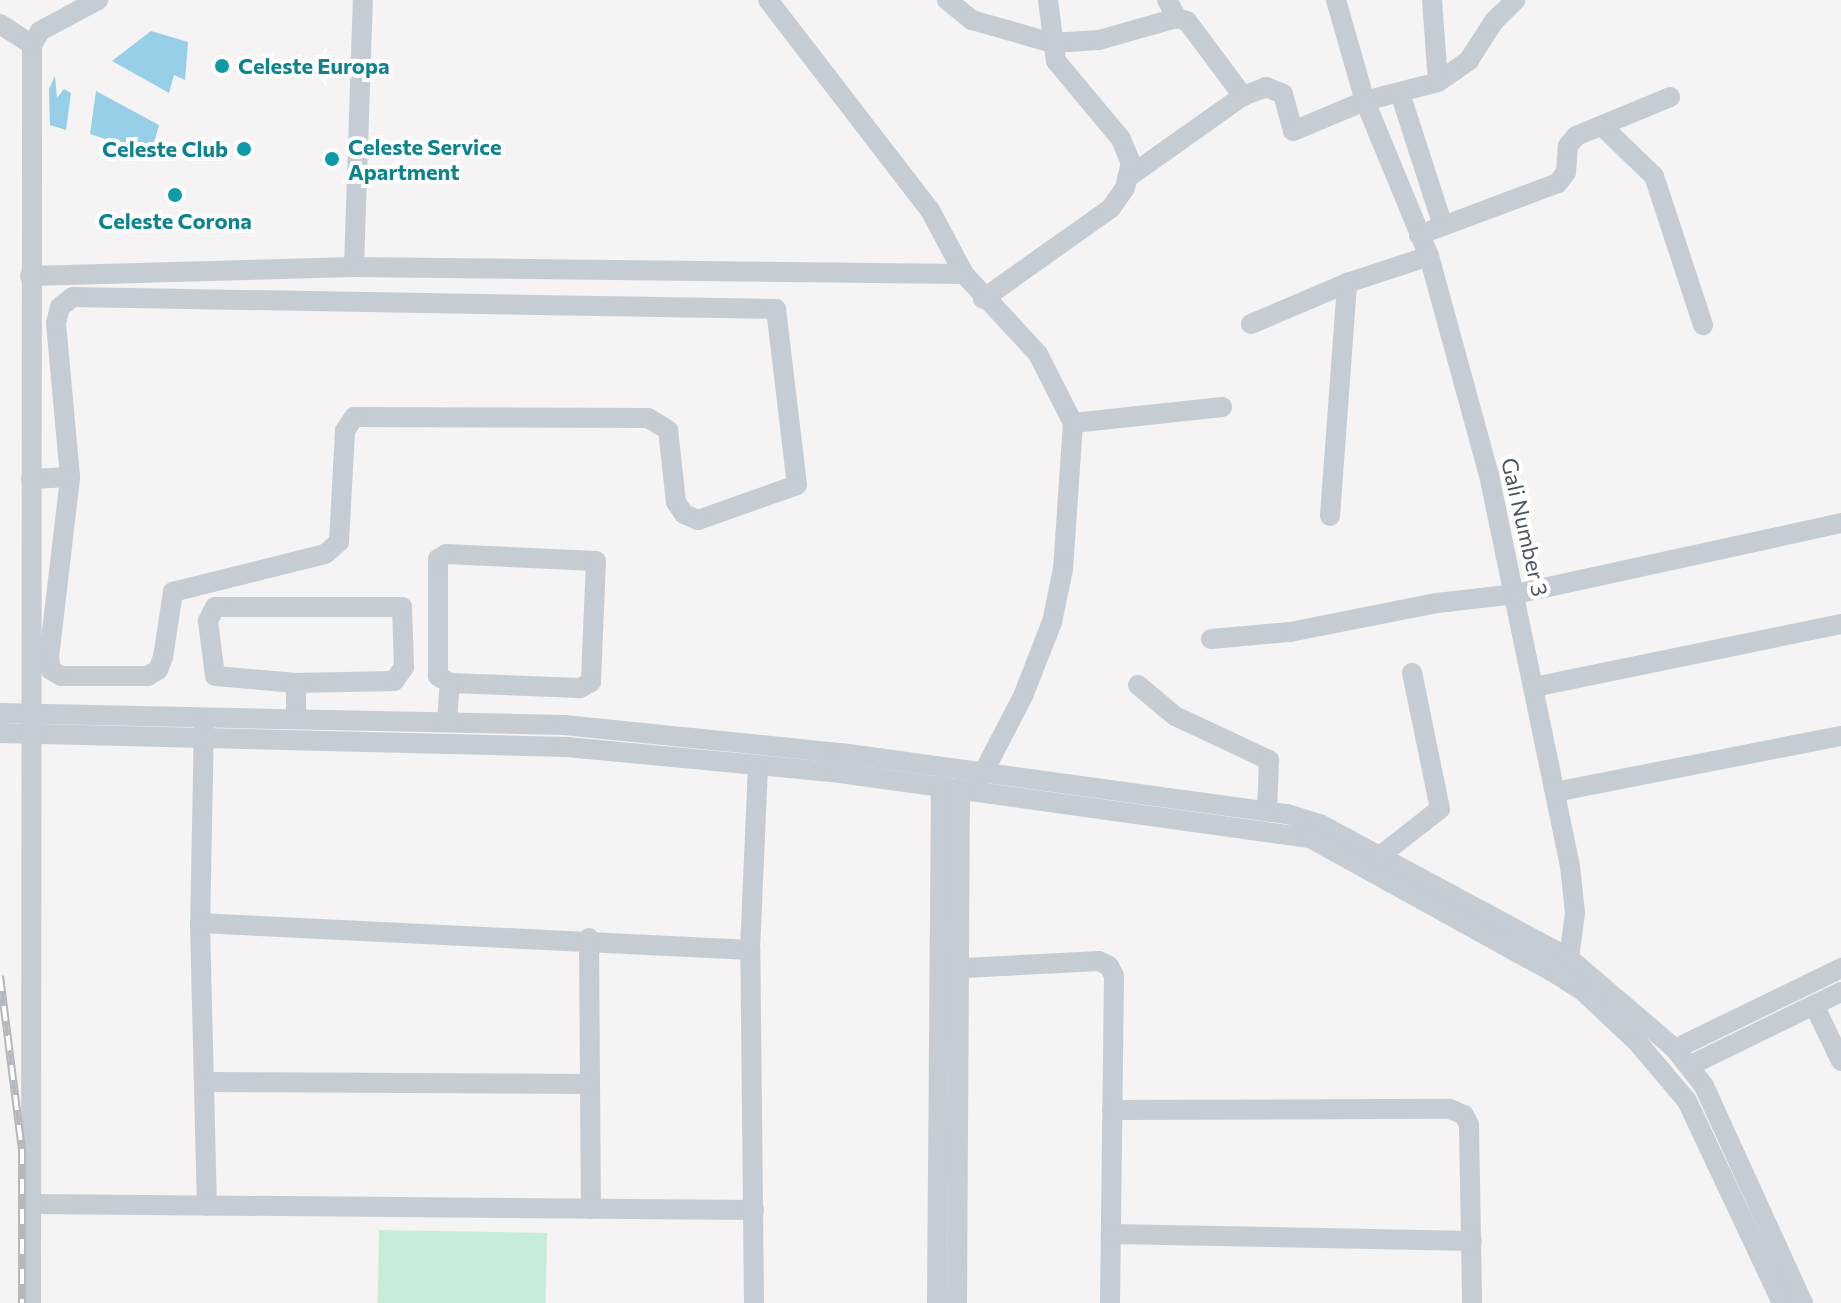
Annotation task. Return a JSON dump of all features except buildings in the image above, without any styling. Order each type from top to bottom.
[{"type":"street","points":[[31,1303],[32,45],[40,31],[98,0]]},
{"type":"street","points":[[354,267],[363,0]]},
{"type":"street","points":[[768,0],[930,210],[964,274],[983,299],[1038,354],[1073,423],[1063,569],[1052,622],[984,773],[958,788]]},
{"type":"street","points":[[947,0],[972,20],[1052,43],[1099,40],[1172,9],[1194,26],[1243,96]]},
{"type":"street","points":[[983,299],[1111,208],[1127,178],[1131,163],[1121,139],[1065,78],[1052,43],[1048,0]]},
{"type":"street","name":"Gali Number 3","points":[[1336,0],[1365,101],[1429,256],[1516,594],[1575,913],[1564,966]]},
{"type":"street","points":[[1432,0],[1438,82]]},
{"type":"street","points":[[1127,178],[1243,96],[1266,87],[1283,94],[1293,131],[1365,101],[1438,82],[1469,60],[1494,21],[1516,0]]},
{"type":"street","points":[[0,24],[32,45]]},
{"type":"street","points":[[1400,93],[1442,223]]},
{"type":"street","points":[[1419,235],[1442,223],[1558,183],[1566,172],[1568,146],[1602,126],[1670,97]]},
{"type":"street","points":[[1602,126],[1654,176],[1703,325]]},
{"type":"street","points":[[1251,324],[1347,283],[1429,256]]},
{"type":"street","points":[[30,276],[354,267],[964,274]]},
{"type":"street","points":[[1330,516],[1347,283]]},
{"type":"street","points":[[73,297],[776,309],[797,485],[698,520],[684,514],[676,502],[668,430],[648,418],[354,417],[345,431],[339,542],[325,554],[181,587],[168,604],[158,670],[131,678],[61,676],[51,670],[70,477],[67,442],[56,323],[60,307],[73,297]]},
{"type":"street","points":[[1073,423],[1222,407]]},
{"type":"street","points":[[31,447],[67,442]]},
{"type":"street","points":[[31,479],[70,477]]},
{"type":"street","points":[[1211,639],[1290,632],[1437,603],[1516,594],[1841,523]]},
{"type":"street","points":[[439,557],[596,561],[591,682],[580,688],[450,683],[438,676],[435,666],[439,557]]},
{"type":"street","points":[[215,607],[402,607],[404,667],[394,681],[296,683],[215,676],[208,621],[215,607]]},
{"type":"street","points":[[1534,687],[1841,624]]},
{"type":"street","points":[[1380,856],[1440,809],[1412,673]]},
{"type":"street","points":[[296,683],[296,718]]},
{"type":"street","points":[[447,722],[450,683]]},
{"type":"street","points":[[1138,685],[1175,716],[1269,760],[1267,811]]},
{"type":"street","points":[[0,713],[31,723],[204,726],[567,747],[958,788],[1310,838],[1564,966],[1584,992],[1638,1043],[1687,1101],[1782,1303]]},
{"type":"street","points":[[204,726],[296,718],[564,725],[984,773],[1267,811],[1320,824],[1380,856],[1564,966],[1675,1049],[1704,1086],[1803,1303]]},
{"type":"street","points":[[0,733],[31,723]]},
{"type":"street","points":[[204,726],[200,923],[207,1206]]},
{"type":"street","points":[[1555,792],[1841,736]]},
{"type":"street","points":[[754,1303],[750,950],[758,766]]},
{"type":"street","points":[[937,1303],[937,969],[958,788]]},
{"type":"street","points":[[957,1303],[958,788]]},
{"type":"street","points":[[200,923],[589,938],[750,950]]},
{"type":"street","points":[[589,938],[587,1084],[591,1209]]},
{"type":"street","points":[[937,969],[1099,961],[1109,966],[1114,976],[1110,1303]]},
{"type":"street","points":[[1675,1049],[1841,968]]},
{"type":"street","points":[[1689,1066],[1841,992]]},
{"type":"street","points":[[1814,1005],[1841,1061]]},
{"type":"street","points":[[206,1082],[587,1084]]},
{"type":"street","points":[[1112,1110],[1450,1109],[1469,1125],[1472,1303]]},
{"type":"street","points":[[31,1204],[754,1210]]},
{"type":"street","points":[[1111,1234],[1472,1241]]},
{"type":"green space","points":[[379,1230],[547,1233],[546,1303],[378,1303]]},
{"type":"water","points":[[151,31],[188,42],[185,80],[174,75],[169,93],[112,61]]},
{"type":"water","points":[[55,76],[57,98],[64,89],[71,93],[66,130],[50,125],[49,89]]},
{"type":"water","points":[[96,91],[159,125],[153,147],[143,145],[140,150],[90,134]]},
{"type":"railway","points":[[0,976],[22,1149],[22,1303]]},
{"type":"place","name":"Celeste Europa","points":[[222,66]]},
{"type":"place","name":"Celeste Club","points":[[244,149]]},
{"type":"place","name":"Celeste Service Apartment","points":[[332,159]]},
{"type":"place","name":"Celeste Corona","points":[[175,195]]}]
